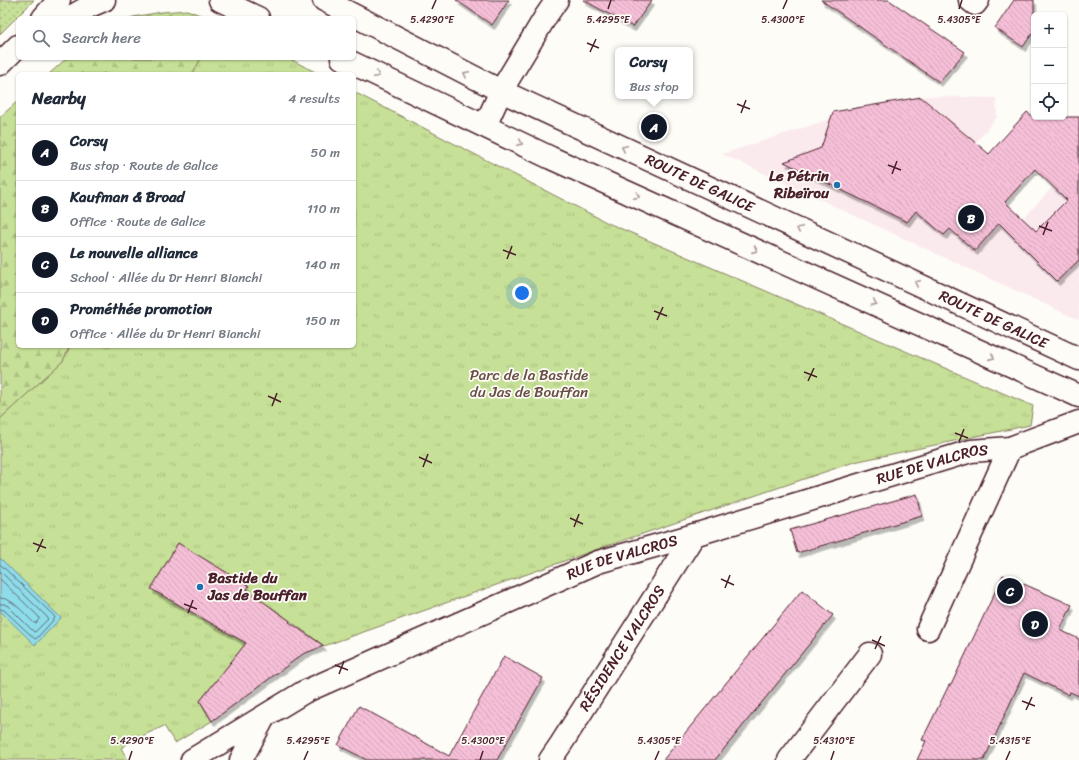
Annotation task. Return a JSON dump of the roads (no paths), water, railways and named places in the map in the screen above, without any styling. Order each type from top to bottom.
[{"type":"main road","points":[[45,16],[59,0]]},
{"type":"main road","points":[[73,16],[104,0]]},
{"type":"main road","points":[[220,0],[254,16]]},
{"type":"main road","name":"ROUTE DE GALICE","points":[[324,0],[355,16]]},
{"type":"main road","points":[[485,126],[501,91],[546,16],[558,0]]},
{"type":"main road","points":[[970,0],[975,4],[978,0]]},
{"type":"main road","name":"ROUTE DE GALICE","points":[[356,16],[501,91],[1079,359]]},
{"type":"main road","points":[[346,60],[551,158],[1079,396]]},
{"type":"main road","name":"RUE DE VALCROS","points":[[192,760],[304,692],[598,562],[694,535],[971,451],[1010,448],[1079,422]]},
{"type":"main road","points":[[928,629],[1010,448]]},
{"type":"main road","name":"RÉSIDENCE VALCROS","points":[[550,760],[694,535]]},
{"type":"main road","points":[[789,760],[870,654]]},
{"type":"main road","points":[[241,760],[264,716]]},
{"type":"water","points":[[0,558],[61,618],[35,645],[0,611]]},
{"type":"place","name":"Corsy","points":[[654,127]]},
{"type":"place","name":"Le Pétrin Ribeïrou","points":[[837,185]]},
{"type":"place","name":"Kaufman & Broad","points":[[971,218]]},
{"type":"place","name":"Bastide du Jas de Bouffan","points":[[200,587]]},
{"type":"place","name":"Le nouvelle alliance","points":[[1010,591]]},
{"type":"place","name":"Prométhée promotion","points":[[1035,624]]},
{"type":"park label","name":"Parc de la Bastide du Jas de Bouffan","points":[[529,384]]}]
